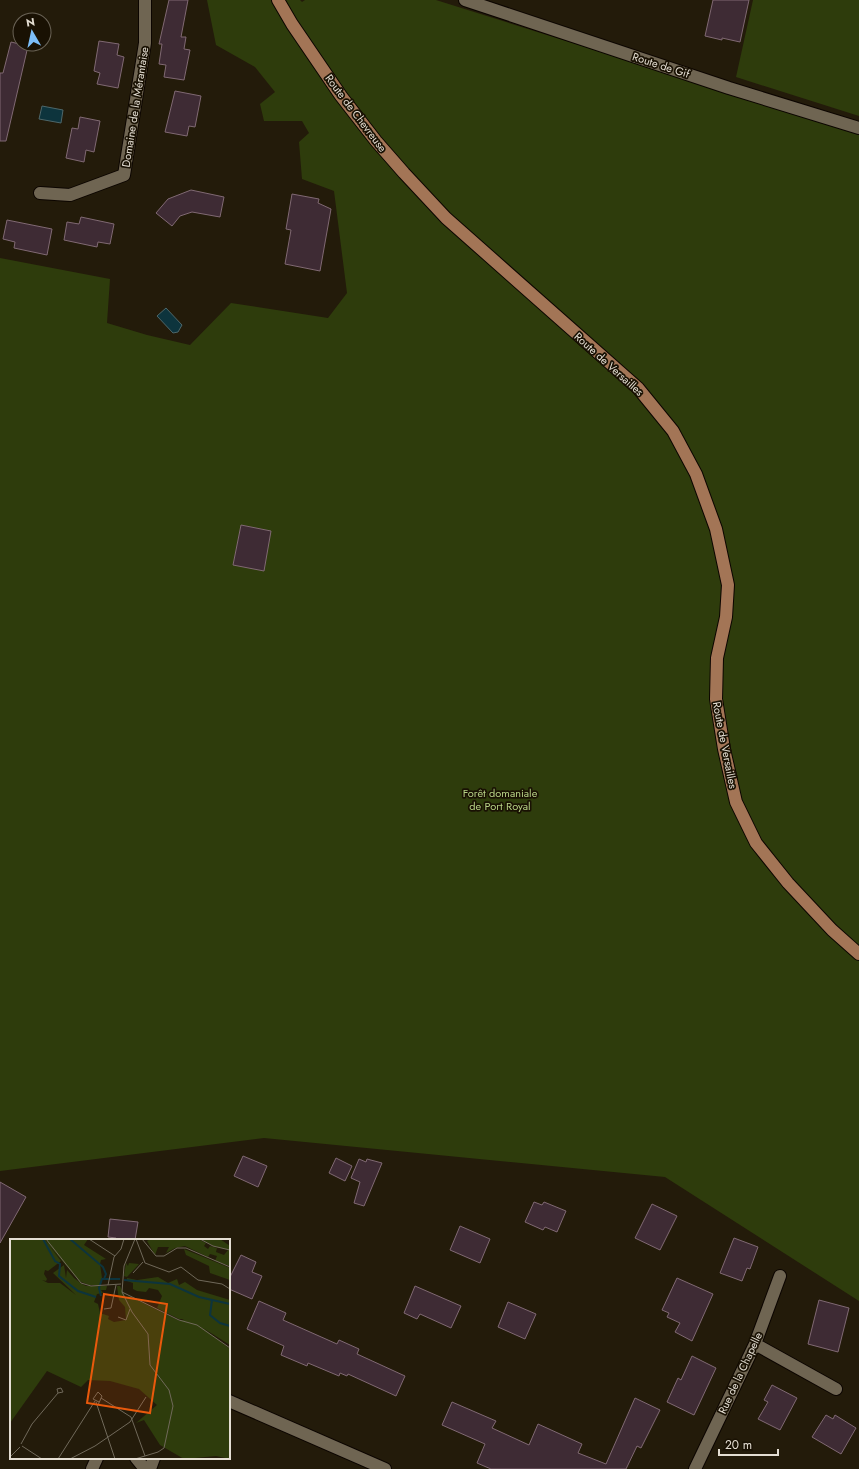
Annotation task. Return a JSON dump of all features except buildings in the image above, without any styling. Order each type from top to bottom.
[{"type":"main road","name":"Route de Chevreuse","points":[[278,0],[292,24],[345,102],[394,163],[446,218]]},
{"type":"main road","name":"Route de Versailles","points":[[446,218],[638,388],[673,431],[696,474],[716,529],[728,585],[726,617],[717,658],[716,699],[724,749],[736,802],[756,843],[788,883],[832,930],[859,954]]},
{"type":"street","name":"Domaine de la Mérantaise","points":[[40,193],[70,195],[124,175],[146,43],[145,0]]},
{"type":"street","name":"Route de Gif","points":[[465,0],[730,88],[859,128]]},
{"type":"street","name":"Rue de la Chapelle","points":[[695,1469],[755,1344],[780,1276]]},
{"type":"street","points":[[755,1344],[836,1389]]},
{"type":"street","points":[[230,1401],[385,1469]]},
{"type":"street","points":[[92,1469],[97,1459]]},
{"type":"street","points":[[137,1459],[145,1469]]},
{"type":"street","points":[[150,1469],[154,1459]]},
{"type":"green space","name":"Forêt domaniale de Port Royal","points":[[207,0],[300,0],[302,2],[305,0],[436,0],[859,133],[859,1301],[665,1177],[264,1138],[0,1171],[0,258],[110,279],[107,323],[147,335],[190,345],[231,303],[328,318],[347,293],[334,191],[302,179],[299,142],[309,133],[302,121],[264,121],[260,104],[275,92],[255,67],[216,45]]},
{"type":"green space","points":[[753,0],[859,0],[859,116],[736,77]]},
{"type":"water","points":[[42,106],[63,110],[61,123],[39,119]]},
{"type":"water","points":[[166,308],[182,325],[178,332],[173,333],[157,316]]}]
